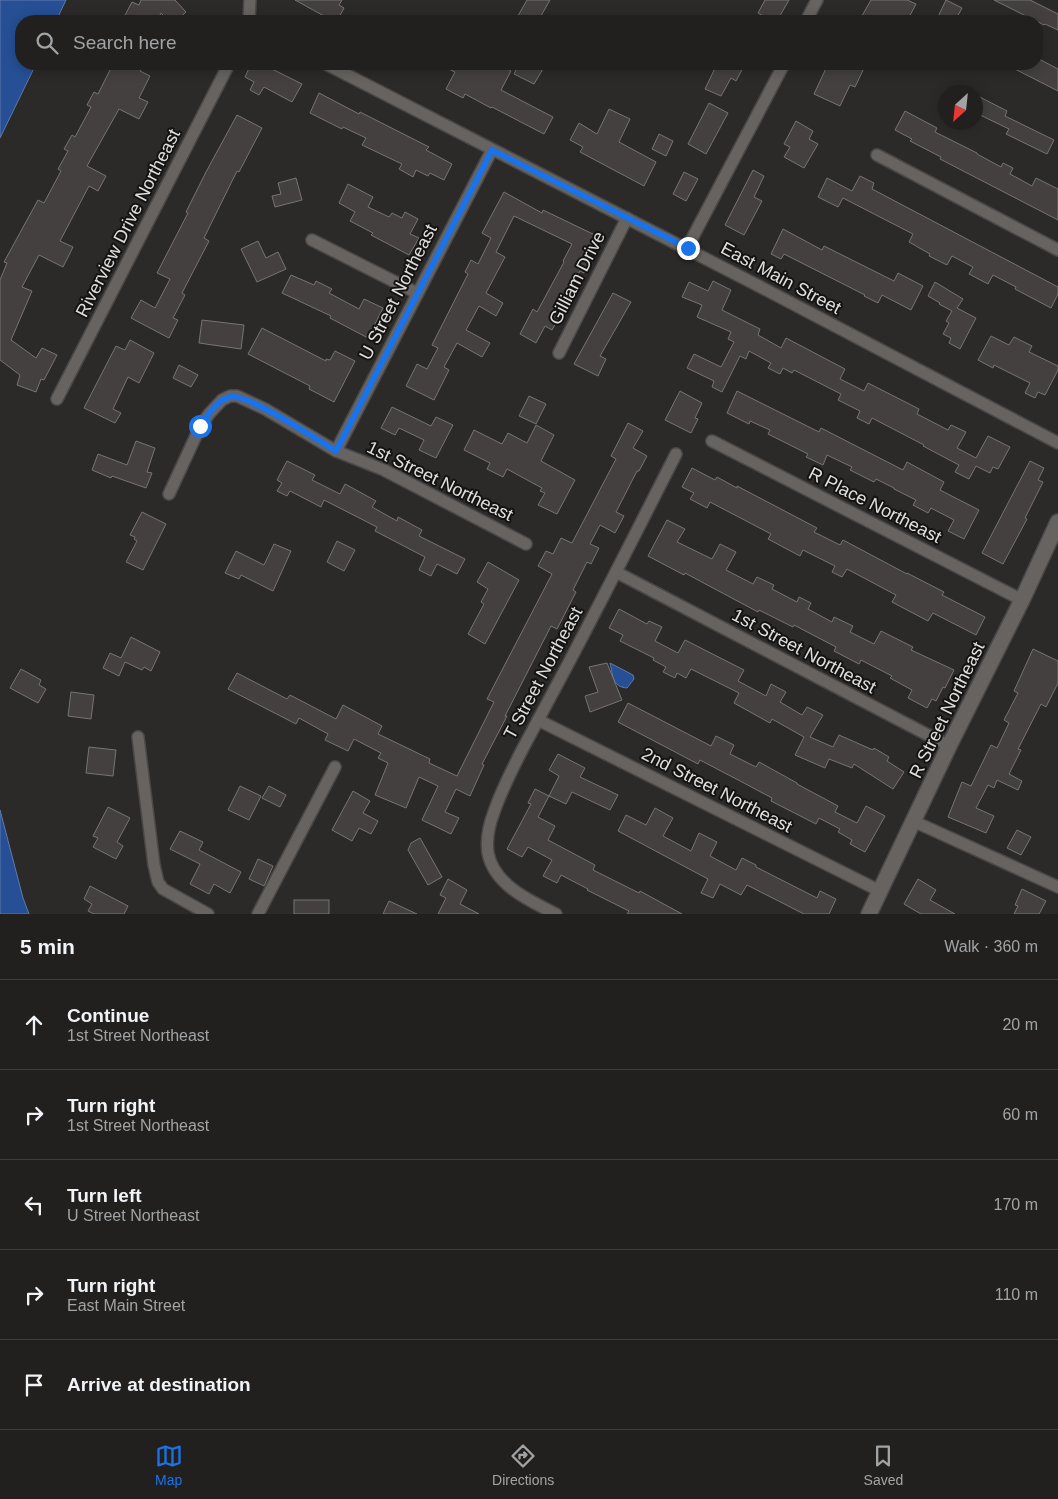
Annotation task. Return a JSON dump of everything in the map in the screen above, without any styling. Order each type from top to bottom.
[{"type":"street","points":[[249,15],[250,0]]},
{"type":"street","points":[[809,15],[817,0]]},
{"type":"street","name":"Riverview Drive Northeast","points":[[57,399],[226,70]]},
{"type":"street","name":"East Main Street","points":[[338,70],[688,248],[1058,443]]},
{"type":"street","points":[[688,248],[781,70]]},
{"type":"street","name":"U Street Northeast","points":[[336,451],[492,150]]},
{"type":"street","points":[[877,155],[1058,250]]},
{"type":"street","name":"Gilliam Drive","points":[[559,353],[627,218]]},
{"type":"street","points":[[312,240],[417,293]]},
{"type":"street","name":"1st Street Northeast","points":[[169,494],[200,426],[222,400],[230,396],[237,396],[336,451],[384,470],[526,544]]},
{"type":"street","name":"R Place Northeast","points":[[712,442],[1022,600]]},
{"type":"street","name":"T Street Northeast","points":[[556,914],[533,902],[510,886],[498,874],[492,864],[487,842],[489,828],[496,806],[512,771],[676,454]]},
{"type":"street","name":"R Street Northeast","points":[[869,914],[1058,522]]},
{"type":"street","name":"1st Street Northeast","points":[[616,572],[949,746]]},
{"type":"street","name":"2nd Street Northeast","points":[[538,720],[880,891]]},
{"type":"street","points":[[138,737],[156,879],[166,892],[208,914]]},
{"type":"street","points":[[258,914],[335,767]]},
{"type":"street","points":[[913,821],[1058,887]]},
{"type":"water","points":[[0,0],[66,0],[59,15],[15,15],[15,70],[33,70],[0,138]]},
{"type":"water","points":[[610,663],[633,675],[634,679],[627,688],[616,683]]},
{"type":"water","points":[[0,810],[23,898],[29,914],[0,914]]},
{"type":"building","points":[[141,0],[175,0],[186,12],[183,15],[163,15],[161,13],[160,15],[125,15],[132,2],[139,5]]},
{"type":"building","points":[[295,0],[342,0],[339,5],[344,8],[340,15],[322,15]]},
{"type":"building","points":[[527,0],[550,0],[541,15],[518,15]]},
{"type":"building","points":[[765,0],[789,0],[780,15],[762,15],[758,13]]},
{"type":"building","points":[[871,0],[907,0],[916,4],[910,15],[862,15]]},
{"type":"building","points":[[946,0],[962,8],[958,15],[939,15]]},
{"type":"building","points":[[994,0],[1030,0],[1058,14],[1058,30],[1043,24],[1043,15],[1024,15]]},
{"type":"building","points":[[1043,61],[1058,69],[1058,91],[1017,70],[1043,70]]},
{"type":"building","points":[[110,70],[141,70],[150,76],[139,98],[148,102],[139,119],[119,109],[87,166],[106,176],[98,191],[89,186],[60,241],[73,247],[63,267],[39,255],[22,287],[32,291],[11,340],[36,358],[42,348],[57,355],[44,380],[41,379],[36,392],[17,385],[20,375],[0,360],[0,280],[7,263],[4,262],[38,200],[44,203],[61,171],[58,169],[68,151],[64,149],[72,135],[75,137],[91,107],[87,105],[94,92],[98,94]]},
{"type":"building","points":[[248,70],[274,70],[302,84],[292,102],[264,87],[259,95],[250,90],[254,82],[245,77]]},
{"type":"building","points":[[451,70],[511,71],[501,90],[553,117],[544,134],[465,94],[463,98],[446,89],[455,72]]},
{"type":"building","points":[[516,70],[542,70],[534,84],[514,74]]},
{"type":"building","points":[[714,70],[742,70],[736,81],[731,78],[721,96],[705,89]]},
{"type":"building","points":[[825,70],[863,70],[855,87],[850,85],[840,106],[814,94]]},
{"type":"building","points":[[319,93],[429,147],[426,150],[452,164],[444,180],[430,173],[428,176],[416,170],[413,177],[399,169],[402,164],[362,145],[366,138],[343,127],[342,129],[310,113]]},
{"type":"building","points":[[983,99],[1007,111],[1005,116],[1054,140],[1047,154],[1006,134],[1009,129],[983,116]]},
{"type":"building","points":[[709,103],[728,113],[706,154],[688,144]]},
{"type":"building","points":[[609,109],[630,119],[619,142],[656,162],[644,186],[580,152],[583,147],[570,140],[579,123],[597,134]]},
{"type":"building","points":[[905,111],[937,128],[935,132],[1001,167],[1003,163],[1013,168],[1010,174],[1032,186],[1036,178],[1058,189],[1058,220],[940,159],[941,157],[910,141],[912,139],[895,130]]},
{"type":"building","points":[[237,115],[262,128],[239,172],[237,171],[204,238],[209,241],[182,293],[185,295],[173,318],[178,320],[169,338],[131,318],[141,300],[155,308],[170,279],[157,273],[188,213],[186,212],[206,172]]},
{"type":"building","points":[[796,121],[813,131],[809,139],[818,144],[804,168],[784,157],[790,147],[784,144]]},
{"type":"building","points":[[659,134],[673,141],[666,156],[652,149]]},
{"type":"building","points":[[753,170],[764,176],[754,197],[762,201],[744,235],[725,225]]},
{"type":"building","points":[[684,172],[698,179],[686,201],[673,194]]},
{"type":"building","points":[[860,176],[874,183],[872,189],[1058,287],[1058,294],[1051,308],[993,275],[988,284],[969,274],[973,267],[952,256],[947,265],[929,256],[930,254],[909,242],[913,234],[843,198],[838,207],[818,197],[827,178],[852,191]]},
{"type":"building","points":[[296,178],[302,200],[275,207],[272,196],[281,194],[278,183]]},
{"type":"building","points":[[348,184],[373,197],[368,207],[389,217],[392,213],[402,218],[405,212],[418,219],[410,234],[419,238],[409,255],[371,235],[373,233],[350,221],[355,212],[339,203]]},
{"type":"building","points":[[504,192],[542,213],[543,210],[597,236],[584,259],[589,262],[584,273],[580,271],[569,291],[572,293],[552,330],[545,326],[536,343],[520,334],[533,309],[537,312],[572,244],[514,216],[496,252],[505,257],[486,293],[503,303],[496,316],[479,306],[466,330],[490,343],[482,357],[457,343],[444,367],[449,370],[434,400],[406,386],[417,364],[427,369],[438,348],[432,345],[468,274],[465,272],[471,260],[478,264],[491,238],[482,233]]},
{"type":"building","points":[[783,229],[822,250],[824,246],[894,281],[898,273],[923,286],[911,310],[882,295],[878,303],[784,254],[781,259],[771,254]]},
{"type":"building","points":[[258,241],[266,258],[278,252],[286,269],[257,282],[241,249]]},
{"type":"building","points":[[291,275],[314,285],[316,281],[332,289],[329,293],[359,309],[364,299],[383,308],[368,338],[330,318],[331,316],[282,293]]},
{"type":"building","points":[[713,281],[731,290],[722,310],[760,329],[758,335],[781,348],[786,338],[845,369],[840,379],[864,391],[868,383],[919,409],[917,414],[948,430],[951,425],[966,432],[957,448],[976,458],[988,436],[1010,447],[998,469],[993,467],[990,473],[976,466],[969,479],[955,472],[959,465],[924,445],[872,418],[869,424],[857,418],[860,411],[838,400],[841,394],[794,370],[792,373],[783,368],[780,374],[768,368],[771,363],[749,351],[746,359],[740,356],[722,392],[712,387],[714,381],[687,368],[694,354],[721,367],[734,342],[728,339],[731,332],[697,317],[702,305],[682,297],[689,282],[708,291]]},
{"type":"building","points":[[935,282],[963,299],[957,308],[976,318],[960,349],[949,343],[951,338],[943,334],[949,323],[946,321],[952,311],[928,296]]},
{"type":"building","points":[[613,293],[631,302],[600,356],[606,359],[598,376],[574,364]]},
{"type":"building","points":[[202,320],[244,325],[241,349],[199,343]]},
{"type":"building","points":[[262,328],[326,361],[326,359],[330,360],[335,351],[355,361],[334,402],[309,389],[310,386],[248,354]]},
{"type":"building","points":[[991,336],[1009,345],[1014,337],[1032,346],[1029,352],[1058,366],[1058,370],[1045,395],[1038,392],[1035,398],[1025,393],[1030,383],[994,365],[993,368],[978,360]]},
{"type":"building","points":[[130,340],[154,353],[139,383],[128,377],[113,409],[121,413],[115,423],[84,408],[116,346],[125,350]]},
{"type":"building","points":[[179,365],[198,375],[191,387],[173,378]]},
{"type":"building","points":[[680,391],[702,403],[695,418],[698,419],[691,433],[665,420]]},
{"type":"building","points":[[737,391],[819,432],[821,428],[903,470],[907,462],[944,482],[940,490],[979,510],[964,539],[948,531],[954,520],[931,508],[928,513],[913,505],[916,500],[894,488],[876,479],[874,482],[850,470],[852,467],[827,455],[823,465],[806,457],[808,454],[768,434],[770,430],[750,421],[749,424],[727,413]]},
{"type":"building","points":[[529,396],[546,404],[536,424],[519,416]]},
{"type":"building","points":[[392,407],[431,426],[436,417],[453,425],[436,458],[419,450],[424,440],[399,428],[395,435],[381,428]]},
{"type":"building","points":[[628,423],[643,431],[633,448],[647,456],[616,512],[624,516],[615,533],[600,525],[590,544],[599,548],[591,564],[587,562],[573,590],[576,592],[557,629],[551,626],[482,764],[484,765],[470,796],[456,789],[445,812],[459,818],[451,834],[422,820],[438,786],[419,777],[406,808],[375,795],[388,763],[378,758],[381,753],[354,739],[348,751],[325,740],[328,734],[299,718],[296,724],[228,689],[237,673],[287,699],[290,695],[336,719],[343,705],[382,726],[378,734],[430,759],[429,763],[457,776],[494,702],[487,699],[552,574],[538,566],[546,551],[553,554],[561,538],[572,543],[616,459],[611,456]]},
{"type":"building","points":[[536,425],[554,435],[541,461],[575,480],[557,514],[538,505],[545,493],[540,491],[542,488],[507,469],[503,477],[487,469],[490,463],[464,450],[474,430],[502,444],[508,433],[527,443]]},
{"type":"building","points":[[136,441],[155,448],[147,472],[152,473],[146,488],[112,476],[111,478],[92,470],[98,454],[127,465]]},
{"type":"building","points":[[287,461],[315,475],[312,480],[340,494],[345,484],[376,501],[372,507],[397,521],[398,517],[422,530],[419,536],[465,559],[457,574],[437,564],[431,576],[419,570],[425,557],[375,531],[377,527],[324,500],[321,507],[290,491],[287,496],[277,491],[282,483],[277,480]]},
{"type":"building","points":[[1030,461],[1044,468],[1038,480],[1043,482],[1025,518],[1027,519],[1003,564],[982,553]]},
{"type":"building","points":[[692,468],[715,480],[717,477],[737,488],[737,486],[817,528],[814,532],[840,545],[843,540],[944,592],[942,595],[985,617],[976,635],[933,613],[928,621],[892,602],[896,595],[847,569],[842,577],[832,572],[835,566],[803,550],[800,556],[768,539],[771,534],[710,502],[707,508],[690,499],[694,493],[682,487]]},
{"type":"building","points":[[142,512],[166,524],[143,570],[126,562],[137,541],[134,539],[135,537],[130,535]]},
{"type":"building","points":[[667,520],[685,529],[677,542],[712,559],[720,544],[736,552],[726,570],[753,584],[757,577],[774,585],[772,589],[797,602],[799,597],[811,603],[808,609],[832,622],[834,617],[853,626],[850,632],[874,644],[881,631],[913,647],[911,650],[954,670],[945,688],[943,687],[936,701],[932,699],[927,708],[908,698],[912,690],[890,678],[892,676],[861,660],[859,664],[834,651],[836,647],[794,625],[793,627],[759,610],[758,612],[685,573],[684,575],[648,556]]},
{"type":"building","points":[[337,541],[355,550],[344,571],[327,562]]},
{"type":"building","points":[[274,544],[291,551],[273,591],[241,575],[239,579],[225,573],[236,551],[264,565]]},
{"type":"building","points":[[488,562],[519,580],[485,644],[468,634],[484,604],[481,602],[488,589],[477,582]]},
{"type":"building","points":[[619,609],[647,624],[649,621],[662,627],[655,641],[678,653],[685,640],[744,670],[738,681],[766,696],[771,684],[786,692],[780,702],[802,715],[807,707],[823,715],[810,737],[833,747],[839,735],[873,750],[874,748],[889,757],[887,761],[904,772],[893,789],[854,764],[852,768],[829,759],[825,768],[795,755],[804,737],[772,719],[770,723],[734,703],[739,693],[691,669],[686,678],[677,673],[675,678],[663,672],[666,667],[653,660],[654,658],[620,641],[623,635],[609,628]]},
{"type":"building","points":[[131,637],[160,652],[151,671],[144,667],[142,670],[125,662],[119,676],[103,668],[110,653],[121,658]]},
{"type":"building","points":[[1033,649],[1058,661],[1058,683],[1046,707],[1041,704],[1018,749],[1021,750],[1009,774],[1022,781],[1018,790],[997,780],[994,788],[988,785],[976,808],[994,816],[986,833],[948,817],[962,782],[971,786],[991,745],[997,748],[1009,723],[1004,720],[1018,693],[1014,691]]},
{"type":"building","points":[[607,663],[622,700],[590,712],[585,696],[598,692],[589,667]]},
{"type":"building","points":[[21,669],[41,680],[39,685],[46,689],[38,703],[10,688]]},
{"type":"building","points":[[71,692],[94,695],[91,719],[68,716]]},
{"type":"building","points":[[628,703],[711,746],[716,736],[734,745],[730,754],[756,767],[759,762],[838,806],[835,812],[857,823],[866,806],[885,816],[865,852],[850,844],[852,840],[838,832],[840,829],[819,818],[816,824],[771,801],[772,798],[700,760],[698,764],[618,722]]},
{"type":"building","points":[[89,747],[116,750],[113,776],[86,773]]},
{"type":"building","points":[[558,754],[585,768],[580,777],[618,795],[610,810],[572,792],[566,804],[549,796],[559,776],[549,770]]},
{"type":"building","points":[[240,786],[261,796],[249,820],[228,810]]},
{"type":"building","points":[[269,786],[286,795],[280,807],[262,798]]},
{"type":"building","points":[[535,789],[549,796],[538,817],[555,826],[548,840],[595,865],[593,870],[639,893],[640,891],[682,914],[627,914],[629,911],[561,875],[557,883],[543,876],[552,860],[528,847],[522,857],[507,849],[531,804],[528,803]]},
{"type":"building","points":[[353,791],[370,801],[363,813],[378,821],[371,834],[359,828],[352,841],[332,830]]},
{"type":"building","points":[[108,807],[130,818],[117,842],[123,846],[116,859],[93,847],[98,838],[93,836]]},
{"type":"building","points":[[655,808],[673,818],[663,836],[691,851],[699,833],[717,842],[710,856],[736,870],[742,858],[817,898],[820,891],[836,899],[829,914],[804,914],[747,885],[741,895],[720,884],[713,898],[701,893],[708,879],[618,831],[626,815],[646,825]]},
{"type":"building","points":[[1017,830],[1031,837],[1021,855],[1007,848]]},
{"type":"building","points":[[180,831],[203,842],[199,850],[241,872],[230,893],[214,884],[209,894],[190,884],[200,864],[170,849]]},
{"type":"building","points":[[420,838],[442,877],[428,885],[408,850],[411,843]]},
{"type":"building","points":[[258,859],[273,866],[264,886],[249,879]]},
{"type":"building","points":[[448,879],[467,890],[460,904],[479,914],[438,914],[446,898],[440,895]]},
{"type":"building","points":[[918,879],[936,890],[930,900],[955,914],[921,914],[904,904]]},
{"type":"building","points":[[90,886],[128,906],[124,914],[94,914],[88,911],[92,904],[84,899]]},
{"type":"building","points":[[1022,889],[1046,901],[1039,914],[1014,914],[1018,906],[1015,905]]},
{"type":"building","points":[[294,900],[329,900],[329,914],[294,914]]},
{"type":"building","points":[[389,901],[417,914],[383,914]]},
{"type":"route","points":[[200,426],[222,400],[230,396],[237,396],[265,409],[336,451],[492,150],[688,248]]}]
